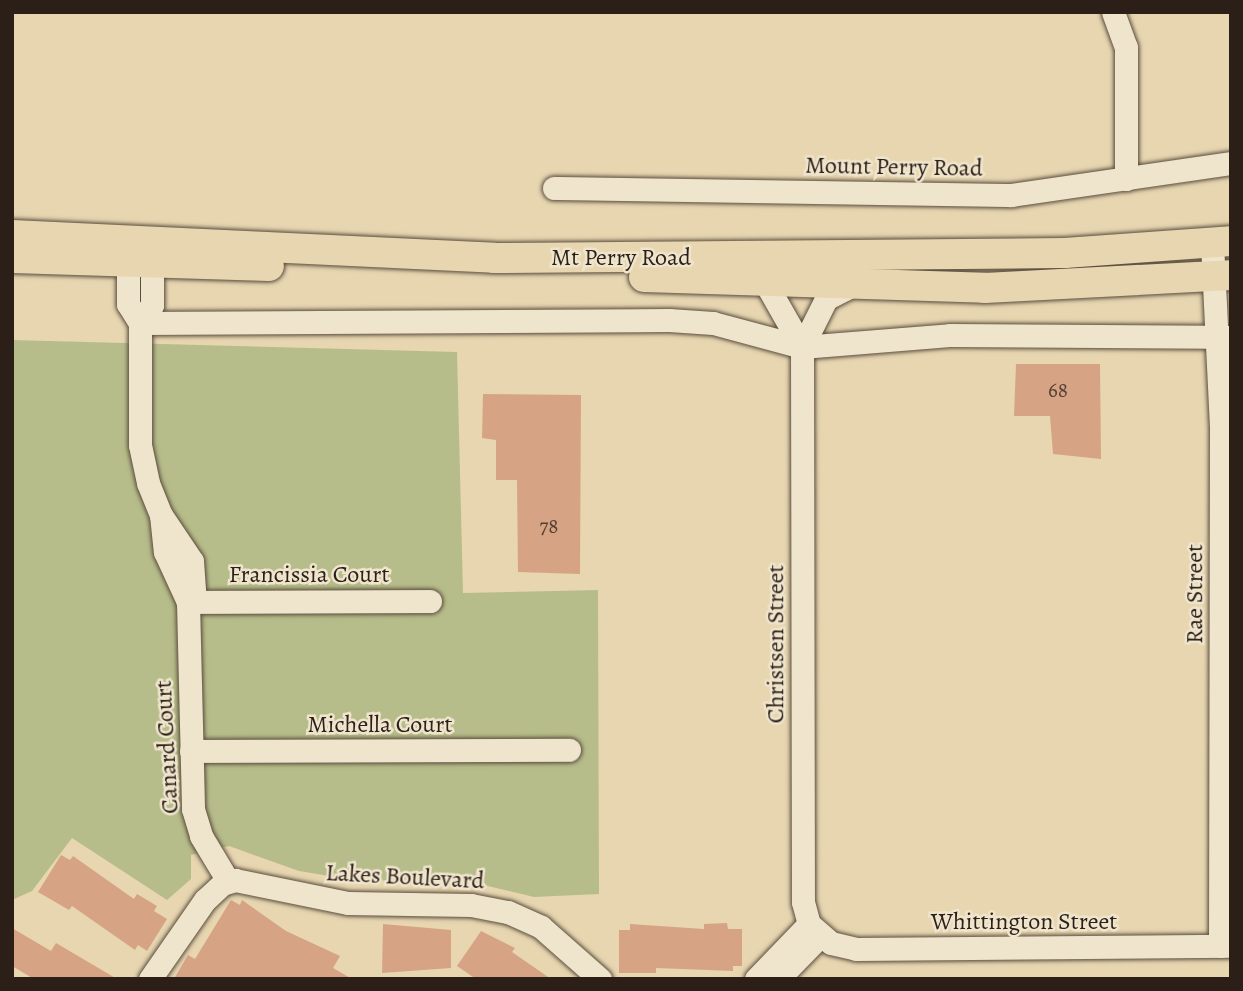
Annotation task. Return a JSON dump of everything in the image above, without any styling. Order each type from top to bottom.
[{"type":"main road","name":"Mt Perry Road","points":[[12,235],[140,251],[765,282],[985,288],[1223,276]]},
{"type":"main road","name":"Mt Perry Road","points":[[12,258],[140,251],[494,258],[1065,253],[1222,242]]},
{"type":"street","points":[[1113,12],[1126,47],[1126,179]]},
{"type":"street","name":"Mount Perry Road","points":[[554,187],[1010,195],[1231,163]]},
{"type":"street","name":"Rae Street","points":[[1222,242],[1225,339],[1226,946]]},
{"type":"street","points":[[140,251],[128,304],[141,323],[140,444],[148,483],[161,515],[166,552],[188,602]]},
{"type":"street","name":"Christsen Street","points":[[765,282],[802,347]]},
{"type":"street","name":"Christsen Street","points":[[815,930],[803,902],[802,347],[826,299],[854,284]]},
{"type":"street","points":[[141,323],[669,320],[713,323],[802,347],[950,335],[1225,339]]},
{"type":"street","name":"Francissia Court","points":[[188,602],[430,601]]},
{"type":"street","name":"Canard Court","points":[[188,602],[191,751],[196,823],[228,881]]},
{"type":"street","name":"Michella Court","points":[[191,751],[569,750]]},
{"type":"street","points":[[149,979],[205,900],[228,881]]},
{"type":"street","name":"Lakes Boulevard","points":[[228,881],[348,903],[471,905],[508,912],[541,927],[600,979]]},
{"type":"street","points":[[756,979],[815,930]]},
{"type":"street","points":[[778,979],[815,930]]},
{"type":"street","name":"Whittington Street","points":[[815,930],[856,949],[1226,946]]},
{"type":"green space","points":[[12,340],[457,352],[463,593],[598,590],[599,894],[534,897],[471,882],[354,880],[299,871],[229,846],[191,855],[191,879],[167,900],[72,838],[32,891],[12,900]]},
{"type":"building","points":[[1016,364],[1100,364],[1101,459],[1053,454],[1050,416],[1014,416]]},
{"type":"building","points":[[483,394],[581,395],[580,574],[518,572],[517,480],[496,480],[496,440],[482,438]]},
{"type":"building","points":[[61,855],[70,860],[73,856],[134,899],[137,894],[157,906],[154,911],[167,919],[147,951],[138,945],[135,950],[72,906],[69,910],[38,892]]},
{"type":"building","points":[[231,900],[240,905],[242,900],[286,931],[340,956],[333,968],[352,979],[174,979],[188,955],[195,959]]},
{"type":"building","points":[[727,923],[728,929],[742,929],[742,966],[733,966],[733,971],[656,968],[656,973],[619,973],[619,930],[630,930],[630,924],[704,929],[704,924]]},
{"type":"building","points":[[383,924],[451,930],[451,968],[382,973]]},
{"type":"building","points":[[12,928],[51,951],[56,943],[117,979],[34,979],[12,966]]},
{"type":"building","points":[[481,931],[515,948],[512,952],[551,979],[476,979],[457,966]]}]
